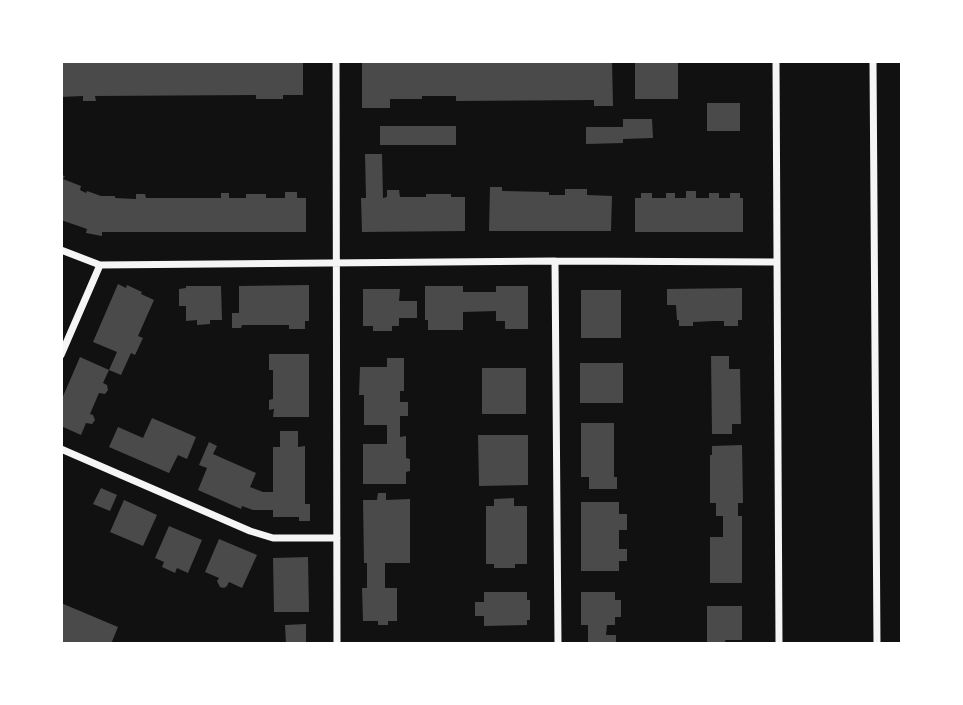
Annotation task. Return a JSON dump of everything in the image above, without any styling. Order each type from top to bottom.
[{"type":"street","points":[[336,61],[337,644]]},
{"type":"street","points":[[776,61],[779,644]]},
{"type":"street","points":[[873,61],[877,644]]},
{"type":"street","points":[[61,250],[100,265],[777,262]]},
{"type":"street","points":[[555,261],[558,644]]},
{"type":"street","points":[[61,355],[100,265]]},
{"type":"street","points":[[61,449],[250,531],[273,538],[337,538]]},
{"type":"building","points":[[61,61],[303,61],[303,95],[283,95],[283,99],[256,99],[256,95],[95,96],[96,101],[83,101],[83,96],[61,97]]},
{"type":"building","points":[[362,61],[612,61],[613,106],[594,106],[594,100],[456,101],[456,96],[422,96],[422,99],[390,99],[390,108],[362,108]]},
{"type":"building","points":[[635,61],[678,61],[678,99],[635,99]]},
{"type":"building","points":[[707,103],[740,103],[740,131],[707,131]]},
{"type":"building","points":[[623,119],[652,119],[653,138],[623,139],[623,143],[586,144],[586,127],[623,127]]},
{"type":"building","points":[[380,126],[456,126],[456,145],[380,145]]},
{"type":"building","points":[[365,154],[382,154],[383,198],[387,197],[387,190],[399,190],[400,197],[451,194],[451,197],[465,197],[465,231],[362,232],[361,198],[366,198]]},
{"type":"building","points":[[61,175],[65,176],[63,179],[81,186],[80,190],[86,193],[87,191],[115,198],[136,199],[136,194],[145,194],[146,198],[221,198],[221,193],[229,193],[229,198],[246,198],[246,194],[266,194],[266,198],[285,198],[285,192],[297,192],[297,198],[306,198],[306,232],[102,232],[102,236],[86,233],[87,229],[61,220]]},
{"type":"building","points":[[490,187],[502,187],[502,191],[549,192],[549,195],[565,195],[565,189],[587,189],[587,195],[612,196],[611,231],[489,231]]},
{"type":"building","points":[[686,191],[696,191],[696,198],[709,198],[709,193],[719,193],[719,198],[730,198],[730,193],[740,193],[740,198],[743,198],[743,232],[635,232],[635,198],[641,198],[641,193],[652,193],[652,198],[666,198],[666,193],[675,193],[675,198],[686,198]]},
{"type":"building","points":[[118,284],[126,288],[127,285],[154,300],[138,336],[143,338],[135,355],[131,353],[121,375],[109,370],[117,352],[93,342]]},
{"type":"building","points":[[309,285],[309,321],[305,321],[305,329],[289,329],[289,325],[242,325],[241,328],[232,328],[232,313],[239,313],[239,286]]},
{"type":"building","points":[[186,286],[221,286],[222,320],[210,320],[210,324],[197,325],[197,320],[186,321],[186,306],[179,306],[179,289]]},
{"type":"building","points":[[425,286],[463,286],[463,292],[496,292],[496,286],[528,286],[528,329],[505,329],[505,321],[496,321],[496,311],[463,312],[463,330],[428,330],[428,320],[425,320]]},
{"type":"building","points":[[742,288],[742,320],[738,320],[738,326],[724,326],[724,321],[714,321],[679,326],[676,305],[667,305],[667,289]]},
{"type":"building","points":[[363,289],[400,289],[399,301],[417,301],[417,318],[399,318],[399,326],[392,326],[392,331],[373,331],[373,326],[363,326]]},
{"type":"building","points":[[581,290],[621,290],[621,338],[581,338]]},
{"type":"building","points":[[269,354],[309,354],[309,417],[273,417],[274,409],[269,410],[269,400],[273,399],[273,370],[269,370]]},
{"type":"building","points":[[711,356],[729,356],[729,369],[740,369],[741,424],[732,424],[732,434],[712,434]]},
{"type":"building","points":[[80,357],[109,370],[103,383],[108,390],[105,394],[99,393],[90,414],[95,420],[92,424],[86,423],[81,435],[61,426],[61,401]]},
{"type":"building","points":[[387,358],[404,358],[404,391],[400,391],[400,402],[408,402],[408,416],[400,416],[400,437],[406,436],[406,458],[410,459],[410,471],[406,472],[406,484],[363,484],[363,444],[387,444],[387,425],[364,425],[364,395],[359,395],[360,367],[387,367]]},
{"type":"building","points":[[580,363],[623,363],[623,403],[580,403]]},
{"type":"building","points":[[482,368],[526,368],[526,414],[482,414]]},
{"type":"building","points":[[152,418],[196,437],[187,459],[178,455],[169,473],[109,447],[118,427],[143,438]]},
{"type":"building","points":[[581,423],[614,423],[614,477],[617,477],[617,489],[589,489],[589,477],[581,477]]},
{"type":"building","points":[[280,431],[298,431],[298,447],[305,446],[305,504],[310,504],[310,521],[299,521],[299,517],[273,517],[273,510],[253,510],[242,506],[241,509],[198,490],[207,468],[199,465],[209,442],[217,446],[213,454],[256,473],[250,487],[263,492],[273,492],[273,447],[280,447]]},
{"type":"building","points":[[478,435],[528,435],[528,485],[479,486]]},
{"type":"building","points":[[742,445],[743,503],[738,503],[738,516],[742,516],[742,583],[710,583],[710,537],[723,537],[723,516],[716,516],[716,503],[710,503],[712,446]]},
{"type":"building","points":[[101,488],[117,495],[110,511],[93,504]]},
{"type":"building","points":[[378,493],[386,493],[386,500],[410,499],[410,563],[385,563],[385,588],[397,588],[397,621],[388,621],[388,625],[378,625],[378,621],[363,621],[362,588],[367,588],[367,563],[364,563],[363,500],[377,500]]},
{"type":"building","points":[[514,498],[514,506],[527,506],[527,564],[515,564],[515,568],[494,568],[494,564],[486,564],[486,506],[494,506],[494,499]]},
{"type":"building","points":[[124,500],[157,515],[143,546],[110,532]]},
{"type":"building","points":[[581,502],[619,502],[619,514],[627,514],[627,530],[619,530],[619,549],[627,549],[627,561],[619,561],[619,571],[581,571]]},
{"type":"building","points":[[169,526],[202,540],[188,573],[177,568],[175,573],[162,567],[164,562],[155,558]]},
{"type":"building","points":[[219,539],[257,555],[242,588],[229,582],[224,588],[220,587],[217,581],[219,578],[205,572]]},
{"type":"building","points":[[308,557],[309,612],[274,612],[273,558]]},
{"type":"building","points":[[484,592],[527,592],[527,600],[530,600],[530,620],[527,620],[527,625],[484,626],[484,616],[475,616],[475,602],[484,602]]},
{"type":"building","points":[[581,592],[615,592],[615,600],[621,600],[621,617],[615,617],[615,625],[607,625],[606,635],[616,635],[616,644],[588,644],[588,625],[581,625]]},
{"type":"building","points":[[61,603],[118,627],[111,644],[61,644]]},
{"type":"building","points":[[707,606],[742,606],[742,640],[725,640],[726,644],[707,644]]},
{"type":"building","points":[[306,624],[306,644],[286,644],[285,625]]}]
